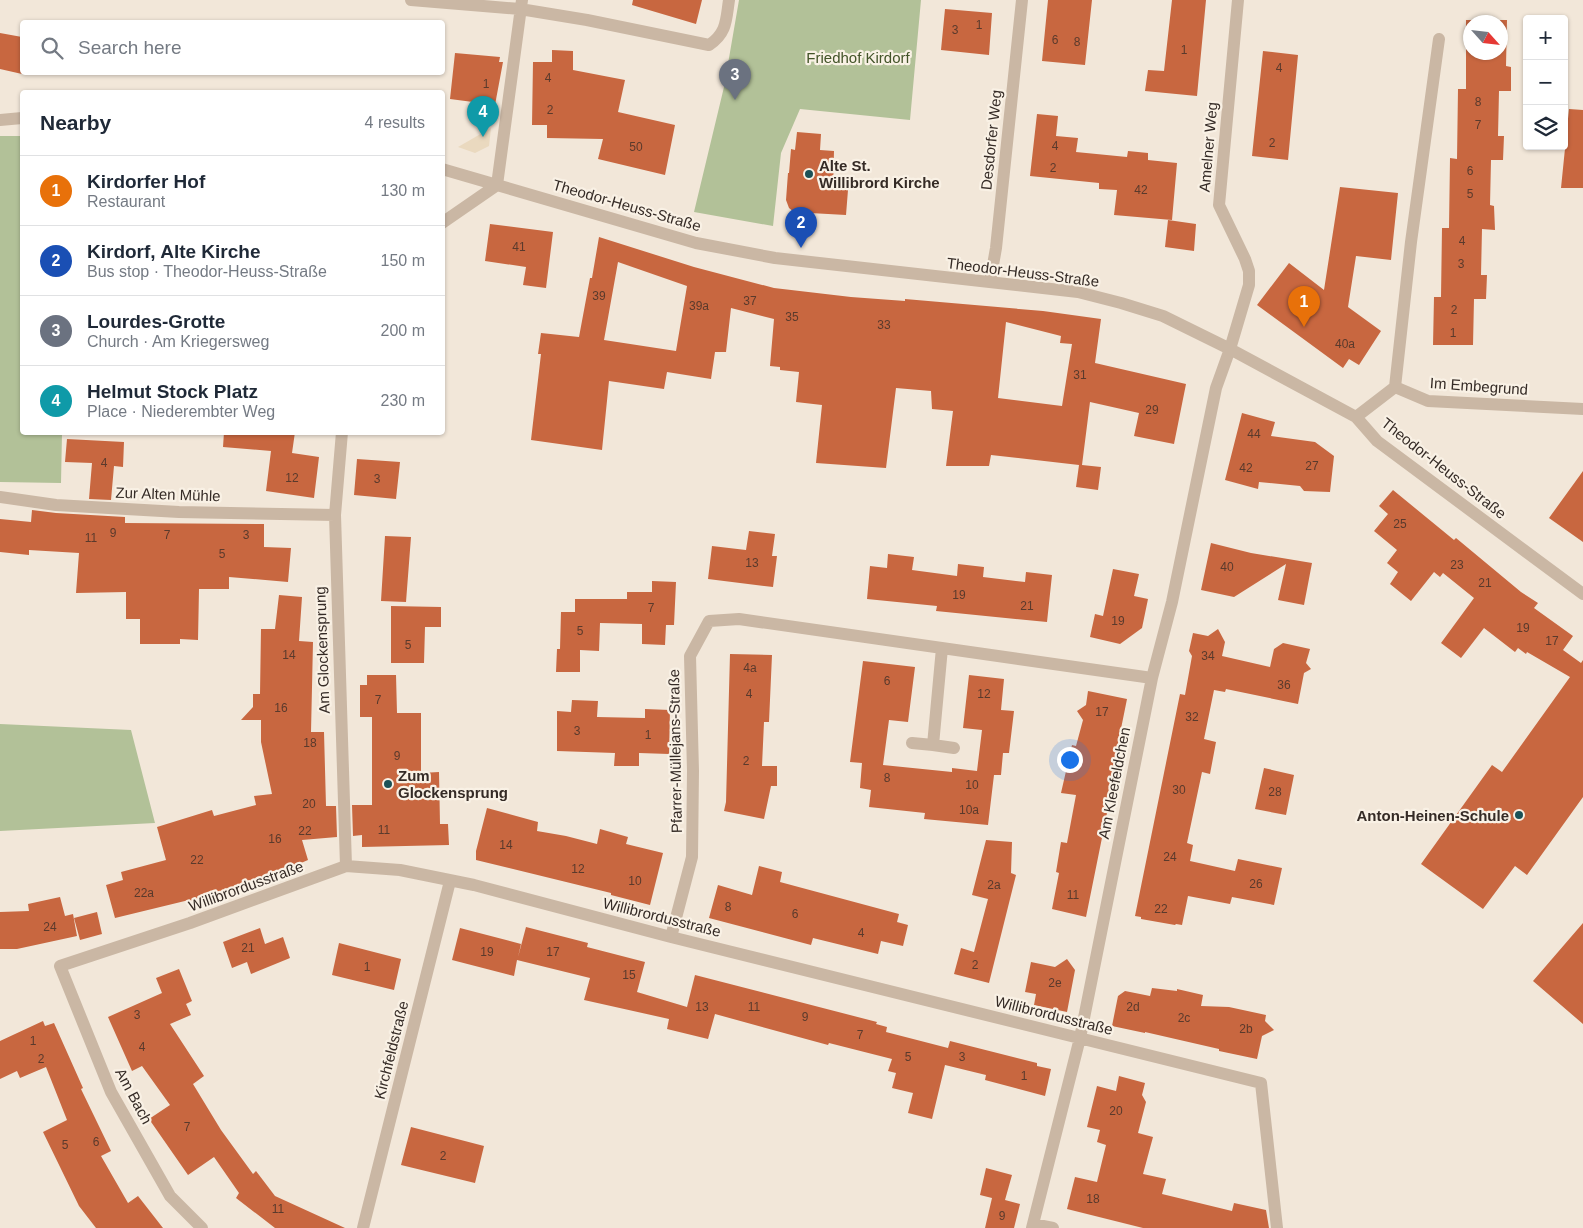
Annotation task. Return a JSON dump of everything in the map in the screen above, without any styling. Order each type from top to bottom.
[{"type":"street","points":[[411,0],[521,4],[587,20],[709,45],[717,40],[724,31],[729,0]]},
{"type":"street","name":"Desdorfer Weg","points":[[990,282],[1022,0]]},
{"type":"street","name":"Amelner Weg","points":[[1230,349],[1249,285],[1245,259],[1219,205],[1238,0]]},
{"type":"street","points":[[445,221],[497,185],[521,4]]},
{"type":"street","points":[[1356,417],[1395,387],[1411,242],[1439,39]]},
{"type":"street","points":[[0,120],[20,118]]},
{"type":"street","name":"Theodor-Heuss-Straße","points":[[445,170],[706,245],[775,258],[1078,292],[1122,302],[1163,316],[1230,349],[1356,417],[1377,441],[1583,594]]},
{"type":"street","name":"Am Kleefeldchen","points":[[1052,1228],[1033,1226],[1080,1038],[1152,678],[1172,602],[1216,388],[1230,349]]},
{"type":"street","name":"Im Embegrund","points":[[1395,387],[1428,401],[1583,408]]},
{"type":"street","name":"Am Glockensprung","points":[[342,435],[335,515],[346,866]]},
{"type":"street","name":"Zur Alten Mühle","points":[[0,497],[56,505],[179,512],[335,515]]},
{"type":"street","name":"Pfarrer-Müllejans-Straße","points":[[671,937],[692,856],[693,771],[690,656],[709,621],[738,619],[1152,678]]},
{"type":"street","points":[[933,745],[942,648]]},
{"type":"street","points":[[912,743],[954,748]]},
{"type":"street","name":"Willibrordusstraße","points":[[60,966],[190,923],[346,866],[400,870],[474,885],[671,937],[1261,1083],[1277,1228]]},
{"type":"street","name":"Kirchfeldstraße","points":[[363,1228],[450,881]]},
{"type":"street","name":"Am Bach","points":[[60,966],[111,1092],[170,1196],[202,1228]]},
{"type":"green space","name":"Friedhof Kirdorf","points":[[739,0],[921,0],[910,120],[800,109],[781,153],[773,226],[694,212],[724,87]]},
{"type":"green space","points":[[0,136],[20,136],[20,435],[62,435],[61,483],[0,482]]},
{"type":"green space","points":[[0,724],[131,730],[155,823],[0,831]]},
{"type":"shaded area","points":[[491,128],[489,146],[475,153],[458,147]]},
{"type":"building","points":[[633,0],[702,0],[696,24],[632,5]]},
{"type":"building","points":[[1048,0],[1092,0],[1085,65],[1042,61]]},
{"type":"building","points":[[1172,0],[1206,0],[1197,96],[1145,91],[1148,70],[1164,71]]},
{"type":"building","points":[[945,9],[992,13],[989,55],[941,50]]},
{"type":"building","points":[[0,33],[20,37],[20,74],[0,69]]},
{"type":"building","points":[[552,50],[573,51],[573,70],[625,80],[618,112],[675,125],[665,175],[598,159],[603,139],[547,138],[547,125],[532,125],[533,62],[552,62]]},
{"type":"building","points":[[1263,51],[1298,55],[1288,160],[1252,156]]},
{"type":"building","points":[[455,53],[500,57],[499,62],[503,62],[492,121],[472,117],[473,102],[450,99]]},
{"type":"building","points":[[1466,60],[1506,60],[1506,66],[1511,67],[1511,91],[1499,91],[1498,136],[1504,136],[1503,160],[1491,160],[1490,205],[1494,206],[1495,230],[1482,229],[1481,275],[1487,275],[1486,299],[1474,299],[1473,345],[1433,345],[1434,297],[1441,297],[1442,228],[1449,228],[1450,158],[1457,159],[1458,89],[1466,89]]},
{"type":"building","points":[[1569,109],[1583,110],[1583,188],[1561,188],[1565,150],[1568,150]]},
{"type":"building","points":[[1037,114],[1058,116],[1056,136],[1078,138],[1076,152],[1127,157],[1128,151],[1148,153],[1148,160],[1177,163],[1172,220],[1114,215],[1117,190],[1099,189],[1099,183],[1030,176]]},
{"type":"building","name":"Alte St. Willibrord Kirche","points":[[797,132],[821,134],[820,150],[834,151],[833,189],[848,190],[846,215],[810,213],[800,217],[789,208],[786,200],[788,173],[791,149],[795,150]]},
{"type":"building","points":[[1340,187],[1398,193],[1391,260],[1356,256],[1348,307],[1381,331],[1359,365],[1349,359],[1343,368],[1257,305],[1289,263],[1324,290]]},
{"type":"building","points":[[1168,220],[1196,224],[1194,251],[1165,247]]},
{"type":"building","points":[[490,224],[553,232],[546,288],[523,285],[526,267],[485,261]]},
{"type":"building","points":[[599,237],[694,267],[774,288],[851,297],[905,301],[905,299],[1043,311],[1101,319],[1095,363],[1186,384],[1174,444],[1134,436],[1139,413],[1090,402],[1082,465],[1101,467],[1098,490],[1076,487],[1079,465],[991,455],[989,466],[946,466],[953,411],[932,409],[931,391],[896,388],[886,468],[816,463],[822,405],[796,402],[799,372],[780,370],[780,367],[770,366],[774,319],[731,308],[726,352],[715,352],[711,379],[667,372],[664,389],[609,381],[602,450],[531,440],[541,354],[538,354],[541,333],[579,337],[590,278],[592,278]],"holes":[[[618,262],[687,286],[676,351],[604,340]],[[1006,322],[1061,336],[1060,343],[1072,344],[1062,406],[998,398]]]},
{"type":"building","points":[[1242,413],[1275,422],[1271,436],[1315,442],[1334,456],[1330,492],[1304,491],[1300,486],[1259,482],[1258,489],[1225,480]]},
{"type":"building","points":[[224,435],[295,435],[292,453],[319,457],[314,498],[266,491],[271,451],[223,447]]},
{"type":"building","points":[[67,439],[124,442],[123,467],[114,466],[111,500],[89,499],[92,463],[65,462]]},
{"type":"building","points":[[357,459],[400,462],[396,499],[354,495]]},
{"type":"building","points":[[1583,471],[1583,542],[1549,518]]},
{"type":"building","points":[[1393,490],[1454,540],[1456,538],[1521,592],[1538,603],[1534,608],[1573,636],[1563,650],[1581,663],[1583,660],[1583,797],[1527,875],[1515,866],[1483,909],[1421,864],[1492,765],[1502,772],[1570,677],[1527,652],[1526,654],[1518,648],[1515,652],[1484,628],[1461,658],[1441,643],[1474,598],[1443,573],[1440,577],[1434,572],[1411,601],[1390,584],[1398,572],[1387,563],[1397,550],[1374,531],[1388,514],[1379,506]]},
{"type":"building","points":[[32,510],[125,517],[125,523],[264,524],[264,547],[291,548],[288,582],[229,577],[229,589],[199,589],[198,640],[180,639],[180,644],[140,644],[140,619],[126,619],[126,592],[76,593],[79,553],[29,550],[29,555],[0,552],[0,519],[31,522]]},
{"type":"building","points":[[749,531],[775,534],[772,556],[777,556],[773,587],[708,579],[712,546],[746,550]]},
{"type":"building","points":[[385,536],[411,537],[406,602],[381,601]]},
{"type":"building","points":[[1211,543],[1251,553],[1312,563],[1304,605],[1278,600],[1286,564],[1234,597],[1201,590]]},
{"type":"building","points":[[888,554],[914,557],[912,570],[957,576],[958,564],[984,567],[983,577],[1025,582],[1026,572],[1052,575],[1047,622],[936,611],[937,606],[867,599],[870,566],[887,568]]},
{"type":"building","points":[[1113,569],[1139,574],[1134,596],[1148,599],[1142,628],[1120,644],[1090,637],[1095,614],[1103,616]]},
{"type":"building","points":[[652,581],[676,582],[674,625],[666,625],[665,645],[642,644],[642,624],[600,623],[599,651],[580,650],[580,672],[556,672],[557,649],[560,649],[561,612],[575,612],[575,599],[627,599],[627,592],[652,592]]},
{"type":"building","points":[[279,595],[302,597],[299,641],[313,642],[311,732],[324,732],[326,806],[336,806],[337,837],[302,840],[308,860],[252,884],[190,901],[115,918],[106,885],[123,880],[121,872],[166,860],[157,827],[212,810],[214,816],[256,805],[254,796],[272,794],[261,742],[261,720],[241,720],[253,707],[253,694],[260,694],[261,629],[275,629]]},
{"type":"building","points":[[391,606],[441,607],[441,627],[425,627],[424,663],[391,663]]},
{"type":"building","points":[[1218,629],[1225,642],[1222,656],[1270,667],[1274,649],[1283,643],[1310,649],[1306,663],[1311,669],[1304,673],[1298,704],[1226,689],[1225,692],[1214,690],[1204,739],[1216,742],[1210,774],[1202,772],[1187,843],[1193,845],[1190,861],[1235,871],[1238,859],[1282,868],[1274,905],[1232,897],[1230,904],[1188,896],[1182,925],[1141,919],[1141,917],[1135,916],[1180,694],[1185,695],[1192,656],[1189,651],[1193,633],[1208,636]]},
{"type":"building","points":[[730,654],[772,655],[769,722],[764,722],[762,766],[777,766],[777,786],[771,786],[764,819],[724,811],[726,802]]},
{"type":"building","points":[[863,661],[915,667],[908,722],[889,720],[883,765],[952,772],[952,768],[977,771],[982,730],[963,728],[969,675],[1004,679],[1001,710],[1014,711],[1009,753],[1003,753],[1001,775],[994,775],[988,825],[924,819],[925,813],[869,807],[871,790],[860,788],[862,763],[850,762]]},
{"type":"building","points":[[367,675],[396,675],[397,713],[421,713],[421,773],[439,772],[440,824],[448,824],[449,845],[362,847],[362,835],[353,836],[352,805],[372,805],[372,717],[360,717],[360,685],[367,685]]},
{"type":"building","points":[[1088,691],[1127,699],[1104,813],[1107,813],[1086,917],[1052,909],[1059,873],[1056,872],[1061,842],[1067,843],[1076,795],[1061,793],[1072,745],[1076,746],[1083,720],[1077,711],[1086,705]]},
{"type":"building","points":[[572,700],[598,701],[597,717],[645,718],[645,709],[670,710],[669,754],[639,753],[639,766],[614,766],[615,753],[557,751],[557,711],[571,712]]},
{"type":"building","points":[[1264,768],[1294,775],[1286,815],[1255,809]]},
{"type":"building","points":[[487,808],[538,822],[537,831],[597,844],[600,829],[628,837],[626,844],[663,853],[650,905],[611,895],[611,893],[476,860],[476,851]]},
{"type":"building","points":[[986,840],[1012,842],[1011,873],[1016,875],[989,983],[954,974],[961,948],[974,952],[988,899],[972,895]]},
{"type":"building","points":[[759,866],[782,872],[780,882],[899,914],[897,922],[908,925],[903,946],[881,941],[878,954],[813,938],[811,945],[709,918],[718,885],[752,895]]},
{"type":"building","points":[[60,897],[65,916],[73,914],[77,936],[17,949],[0,949],[0,912],[29,911],[28,904]]},
{"type":"building","points":[[97,912],[102,934],[80,940],[74,918]]},
{"type":"building","points":[[1583,923],[1583,1024],[1533,981]]},
{"type":"building","points":[[526,927],[588,943],[587,947],[645,962],[637,992],[687,1007],[695,975],[877,1022],[876,1024],[887,1027],[886,1032],[948,1048],[950,1041],[1037,1063],[1037,1066],[1051,1069],[1045,1096],[985,1080],[986,1075],[945,1065],[932,1119],[908,1113],[913,1093],[892,1088],[896,1073],[888,1071],[892,1059],[829,1043],[828,1045],[715,1014],[708,1039],[667,1029],[669,1019],[584,1000],[590,978],[517,960],[514,976],[452,960],[460,928],[521,944],[518,957]]},
{"type":"building","points":[[260,928],[265,944],[283,937],[290,958],[251,974],[247,962],[232,968],[223,942]]},
{"type":"building","points":[[339,943],[401,959],[394,990],[332,975]]},
{"type":"building","points":[[1067,959],[1075,970],[1067,1012],[1034,1005],[1036,994],[1025,992],[1031,962],[1055,967]]},
{"type":"building","points":[[179,969],[192,1001],[186,1004],[191,1015],[170,1024],[204,1076],[193,1084],[221,1130],[253,1174],[256,1171],[275,1196],[345,1228],[275,1228],[236,1198],[239,1193],[214,1157],[188,1175],[149,1119],[170,1105],[142,1066],[132,1071],[108,1017],[162,993],[156,978]]},
{"type":"building","points":[[1152,988],[1177,991],[1177,989],[1203,995],[1201,1006],[1229,1007],[1266,1015],[1265,1021],[1274,1030],[1262,1036],[1257,1059],[1112,1026],[1118,996],[1125,991],[1150,996]]},
{"type":"building","points":[[43,1021],[45,1026],[54,1023],[83,1088],[81,1089],[111,1151],[101,1156],[128,1203],[138,1196],[163,1228],[96,1228],[79,1206],[43,1132],[67,1120],[46,1067],[20,1078],[17,1071],[0,1079],[0,1041]]},
{"type":"building","points":[[1119,1076],[1145,1083],[1142,1095],[1146,1102],[1138,1133],[1153,1137],[1143,1174],[1166,1179],[1162,1194],[1232,1211],[1234,1203],[1266,1210],[1269,1228],[1143,1228],[1067,1209],[1075,1177],[1097,1182],[1106,1145],[1097,1142],[1100,1130],[1087,1127],[1097,1086],[1116,1091]]},
{"type":"building","points":[[411,1127],[484,1146],[475,1183],[401,1165]]},
{"type":"building","points":[[986,1168],[1012,1175],[1005,1200],[1020,1204],[1014,1228],[985,1228],[992,1198],[980,1195]]},
{"type":"place","name":"Lourdes-Grotte","points":[[735,100]]},
{"type":"place","name":"Helmut Stock Platz","points":[[483,137]]},
{"type":"place","name":"Alte St. Willibrord Kirche","points":[[809,174]]},
{"type":"place","name":"Kirdorf, Alte Kirche","points":[[801,248]]},
{"type":"place","name":"Kirdorfer Hof","points":[[1304,327]]},
{"type":"place","name":"Zum Glockensprung","points":[[388,784]]},
{"type":"place","name":"Anton-Heinen-Schule","points":[[1519,815]]}]
